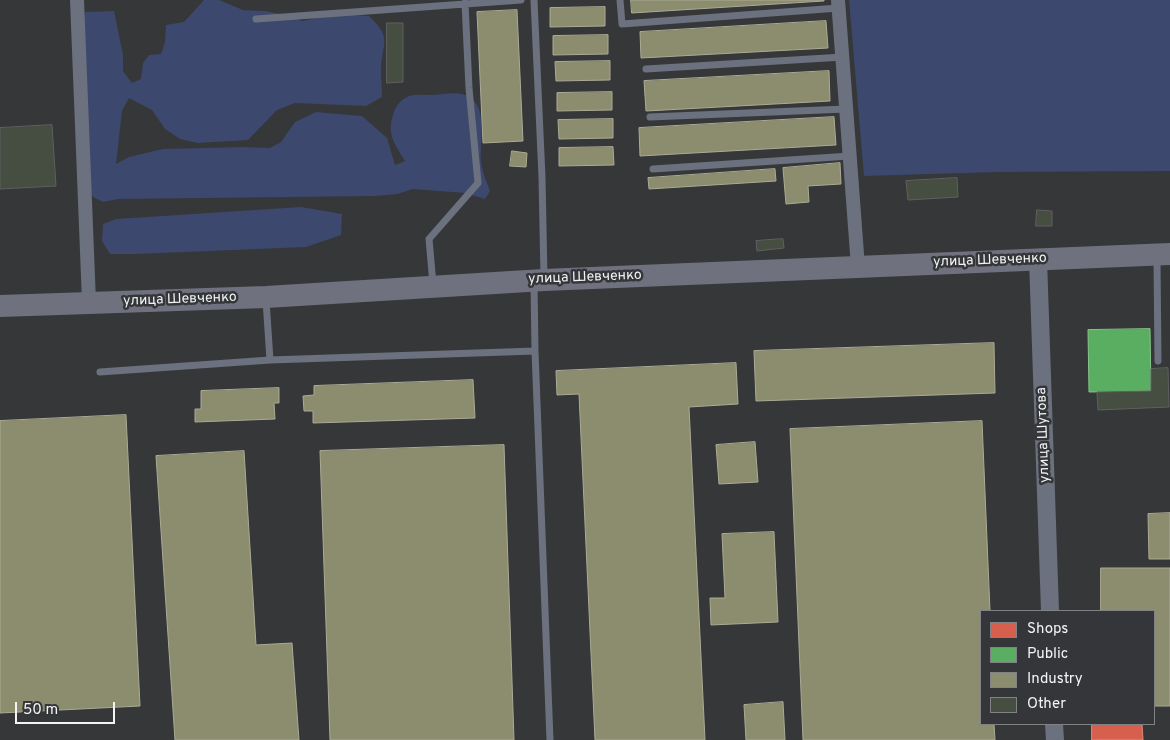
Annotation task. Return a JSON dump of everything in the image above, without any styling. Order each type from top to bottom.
[{"type":"highway","name":"улица Шевченко","points":[[0,306],[266,297],[433,285],[1163,254]]},
{"type":"street","points":[[77,0],[89,302]]},
{"type":"street","points":[[838,4],[858,266]]},
{"type":"street","name":"улица Шутова","points":[[1038,259],[1050,610]]},
{"type":"street","points":[[1054,725],[1055,740]]},
{"type":"lane","points":[[256,19],[520,0]]},
{"type":"lane","points":[[534,0],[542,177],[535,351],[550,740]]},
{"type":"lane","points":[[620,0],[622,24],[838,4]]},
{"type":"lane","points":[[433,285],[429,239],[478,183],[469,88],[465,3]]},
{"type":"lane","points":[[646,69],[842,57]]},
{"type":"lane","points":[[650,117],[846,109]]},
{"type":"lane","points":[[653,169],[850,156]]},
{"type":"lane","points":[[1158,361],[1163,254]]},
{"type":"lane","points":[[266,297],[270,360]]},
{"type":"lane","points":[[100,372],[270,360],[535,351]]},
{"type":"shaded area","points":[[204,0],[219,0],[243,10],[265,11],[303,21],[332,14],[369,16],[384,36],[381,70],[382,97],[366,106],[295,103],[277,110],[248,140],[198,143],[180,139],[165,129],[152,110],[129,98],[122,111],[116,164],[129,157],[163,149],[270,148],[281,142],[295,122],[316,112],[362,116],[387,138],[395,165],[405,161],[392,138],[391,132],[395,109],[400,102],[412,95],[457,93],[468,96],[473,100],[477,105],[481,118],[481,162],[490,191],[485,199],[465,193],[413,189],[397,194],[375,196],[118,199],[103,202],[93,197],[89,189],[81,29],[85,12],[114,11],[123,55],[123,71],[132,83],[141,79],[143,63],[149,55],[161,54],[165,42],[166,25],[184,22]]},
{"type":"shaded area","points":[[849,0],[1170,0],[1170,171],[998,172],[864,176]]},
{"type":"shaded area","points":[[301,207],[342,214],[341,235],[306,247],[136,254],[110,254],[102,241],[103,224],[116,219]]},
{"type":"building: Shops","points":[[1092,725],[1142,725],[1143,740],[1092,740]]},
{"type":"building: Public","points":[[1150,329],[1151,391],[1089,392],[1088,330]]},
{"type":"building: Industry","points":[[631,0],[824,0],[824,1],[632,13]]},
{"type":"building: Industry","points":[[605,7],[605,26],[550,27],[550,8]]},
{"type":"building: Industry","points":[[517,10],[523,141],[483,143],[477,12]]},
{"type":"building: Industry","points":[[826,21],[828,48],[641,58],[640,32]]},
{"type":"building: Industry","points":[[608,35],[608,54],[553,55],[553,36]]},
{"type":"building: Industry","points":[[610,61],[610,80],[556,81],[555,62]]},
{"type":"building: Industry","points":[[829,71],[830,101],[646,111],[644,81]]},
{"type":"building: Industry","points":[[612,92],[612,110],[557,111],[557,93]]},
{"type":"building: Industry","points":[[834,117],[836,145],[640,156],[639,128]]},
{"type":"building: Industry","points":[[613,119],[613,138],[559,139],[558,120]]},
{"type":"building: Industry","points":[[613,147],[614,165],[559,166],[559,148]]},
{"type":"building: Industry","points":[[512,151],[527,153],[526,167],[510,166]]},
{"type":"building: Industry","points":[[840,163],[841,184],[808,186],[809,202],[786,204],[783,168]]},
{"type":"building: Industry","points":[[775,169],[776,181],[649,189],[648,178]]},
{"type":"building: Industry","points":[[994,343],[995,393],[756,401],[754,351]]},
{"type":"building: Industry","points":[[736,363],[738,404],[689,407],[705,740],[595,740],[579,394],[557,395],[556,371]]},
{"type":"building: Industry","points":[[473,380],[475,418],[313,423],[313,411],[304,411],[303,396],[314,395],[314,386]]},
{"type":"building: Industry","points":[[279,388],[279,403],[274,403],[275,419],[195,422],[195,409],[201,409],[201,391]]},
{"type":"building: Industry","points":[[126,415],[140,706],[0,713],[0,421]]},
{"type":"building: Industry","points":[[982,421],[990,610],[980,610],[980,725],[994,725],[995,740],[803,740],[790,429]]},
{"type":"building: Industry","points":[[755,442],[758,482],[719,484],[716,445]]},
{"type":"building: Industry","points":[[504,445],[514,740],[330,740],[320,451]]},
{"type":"building: Industry","points":[[244,451],[256,645],[292,643],[299,740],[175,740],[156,456]]},
{"type":"building: Industry","points":[[1170,513],[1170,559],[1149,559],[1148,514]]},
{"type":"building: Industry","points":[[774,532],[778,622],[711,625],[710,598],[725,598],[722,534]]},
{"type":"building: Industry","points":[[1101,568],[1170,568],[1170,706],[1155,706],[1155,610],[1101,610]]},
{"type":"building: Industry","points":[[783,702],[785,740],[746,740],[744,705]]},
{"type":"building: Other","points":[[387,23],[403,23],[403,82],[387,83]]},
{"type":"building: Other","points":[[52,125],[56,186],[0,189],[0,128]]},
{"type":"building: Other","points":[[957,178],[958,197],[908,200],[906,181]]},
{"type":"building: Other","points":[[1037,210],[1052,211],[1052,226],[1036,226]]},
{"type":"building: Other","points":[[783,239],[784,248],[757,251],[756,241]]},
{"type":"building: Other","points":[[1168,368],[1169,407],[1098,410],[1097,392],[1151,391],[1151,369]]}]
